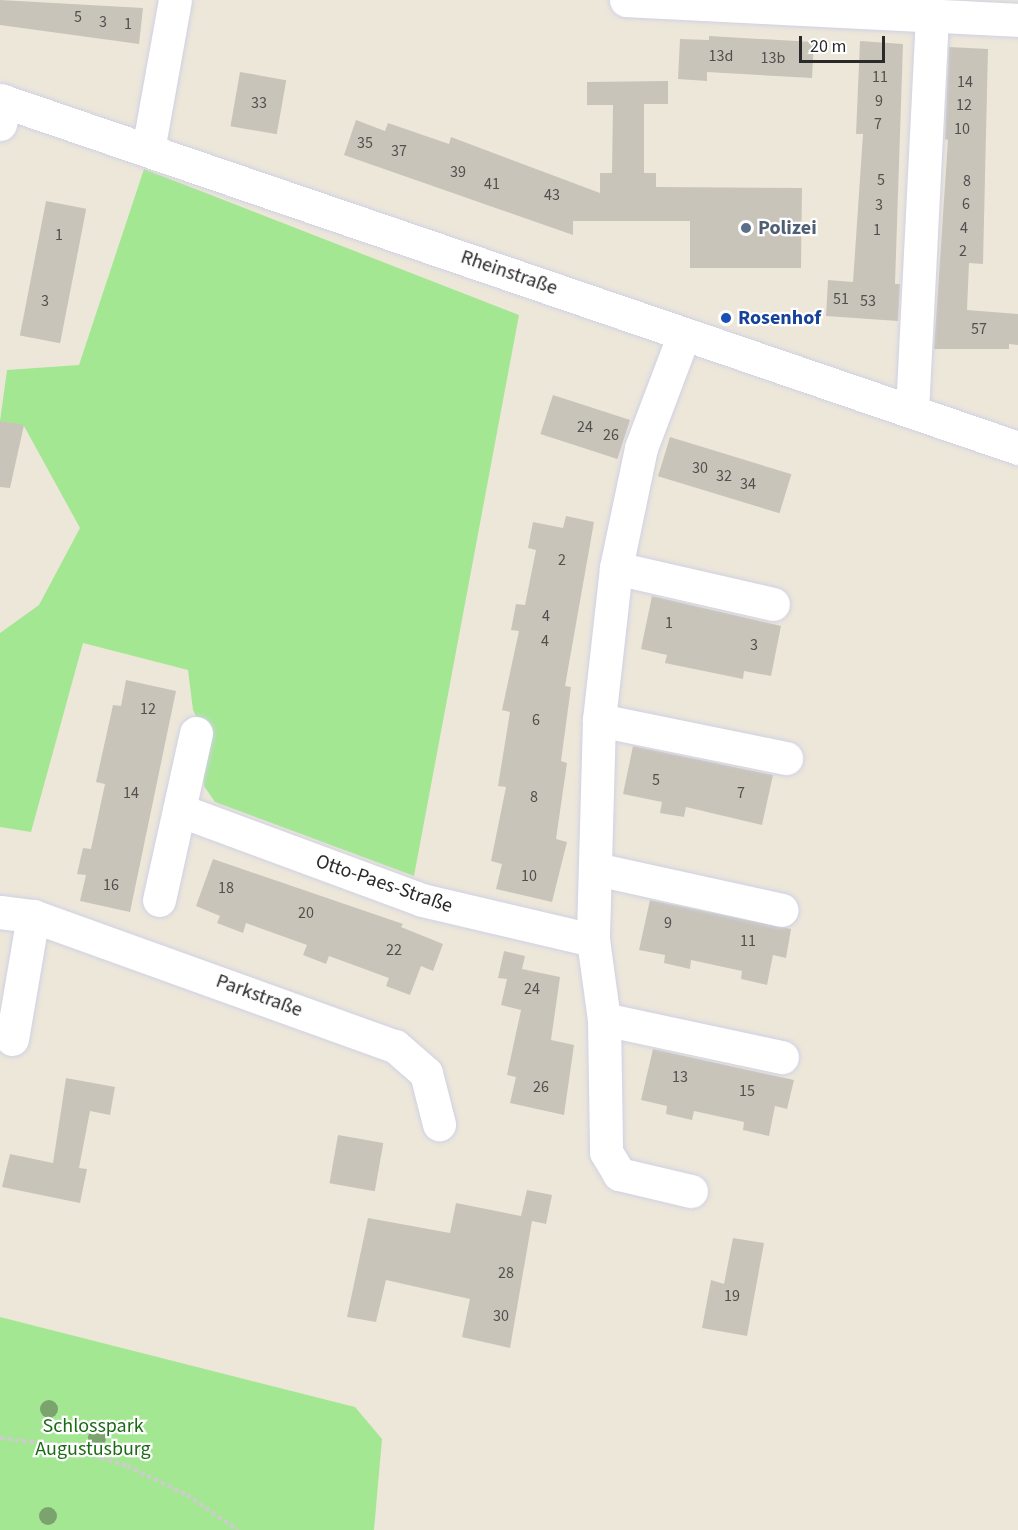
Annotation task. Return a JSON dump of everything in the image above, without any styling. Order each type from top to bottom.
[{"type":"street","points":[[148,150],[175,0]]},
{"type":"street","points":[[626,0],[842,13],[1018,20]]},
{"type":"street","points":[[912,411],[932,17]]},
{"type":"street","name":"Rheinstraße","points":[[2,109],[148,150],[1018,448]]},
{"type":"street","points":[[684,334],[641,448],[616,568],[598,720],[593,940],[604,1019],[606,1152],[619,1174],[691,1191]]},
{"type":"street","points":[[616,568],[773,604]]},
{"type":"street","points":[[598,720],[786,758]]},
{"type":"street","points":[[159,900],[196,733]]},
{"type":"street","name":"Otto-Paes-Straße","points":[[179,810],[422,900],[593,940]]},
{"type":"street","points":[[596,868],[782,910]]},
{"type":"street","name":"Parkstraße","points":[[0,912],[33,916],[395,1046],[426,1073],[439,1124]]},
{"type":"street","points":[[12,1039],[33,916]]},
{"type":"street","points":[[604,1019],[782,1058]]},
{"type":"path","points":[[0,1438],[65,1446],[127,1466],[187,1495],[238,1530]]},
{"type":"green space","points":[[144,169],[519,315],[414,876],[215,802],[204,786],[203,731],[193,710],[188,670],[83,643],[31,832],[0,827],[0,633],[39,605],[80,528],[24,426],[0,421],[7,370],[79,365]]},
{"type":"green space","name":"Schlosspark Augustusburg","points":[[0,1317],[355,1407],[382,1439],[374,1530],[0,1530]]},
{"type":"building","points":[[0,0],[143,8],[139,44],[0,25]]},
{"type":"building","points":[[709,36],[814,42],[812,78],[707,72],[707,81],[678,79],[680,39],[709,40]]},
{"type":"building","points":[[860,41],[903,44],[895,284],[900,284],[898,321],[826,316],[828,280],[853,282],[863,134],[856,134]]},
{"type":"building","points":[[949,47],[988,49],[983,264],[969,263],[967,310],[1018,314],[1018,345],[1009,344],[1009,349],[934,349],[948,140],[945,139]]},
{"type":"building","points":[[240,72],[286,80],[277,134],[230,126]]},
{"type":"building","points":[[668,81],[668,104],[644,104],[644,173],[656,173],[656,187],[802,188],[801,268],[690,268],[690,221],[573,221],[573,235],[344,155],[356,120],[385,131],[388,123],[449,144],[451,137],[600,193],[600,173],[612,173],[613,105],[587,105],[587,82]]},
{"type":"building","points":[[46,201],[86,209],[60,343],[20,335]]},
{"type":"building","points":[[553,395],[630,420],[617,459],[540,434]]},
{"type":"building","points":[[0,421],[24,425],[10,488],[0,487]]},
{"type":"building","points":[[670,437],[791,474],[779,513],[658,476]]},
{"type":"building","points":[[566,516],[594,522],[565,686],[571,687],[561,761],[567,763],[556,839],[567,842],[552,902],[496,889],[502,864],[491,861],[506,787],[498,786],[510,712],[502,710],[519,631],[511,630],[516,604],[525,605],[536,550],[528,548],[533,522],[563,528]]},
{"type":"building","points":[[652,596],[781,626],[771,676],[744,671],[743,679],[665,663],[667,655],[641,649]]},
{"type":"building","points":[[126,680],[176,691],[130,912],[80,901],[86,875],[77,874],[83,848],[91,849],[105,784],[96,782],[113,705],[121,706]]},
{"type":"building","points":[[633,746],[773,775],[762,825],[686,807],[684,817],[660,813],[662,802],[623,794]]},
{"type":"building","points":[[213,859],[403,924],[401,927],[443,944],[433,971],[421,966],[410,995],[386,986],[389,978],[329,956],[326,964],[303,955],[307,945],[246,923],[243,933],[217,923],[220,916],[196,906]]},
{"type":"building","points":[[650,900],[791,929],[786,958],[773,955],[767,985],[741,979],[742,971],[691,960],[690,969],[664,963],[665,955],[639,950]]},
{"type":"building","points":[[504,951],[525,956],[522,969],[560,977],[551,1040],[574,1045],[564,1115],[510,1103],[516,1077],[507,1075],[521,1010],[501,1005],[507,979],[498,978]]},
{"type":"building","points":[[653,1049],[794,1080],[787,1109],[775,1106],[769,1136],[743,1130],[744,1122],[694,1111],[692,1120],[666,1114],[667,1106],[641,1100]]},
{"type":"building","points":[[66,1078],[115,1087],[110,1115],[90,1111],[79,1168],[87,1169],[80,1203],[2,1187],[10,1154],[53,1163]]},
{"type":"building","points":[[338,1135],[383,1143],[375,1191],[329,1183]]},
{"type":"building","points":[[527,1190],[552,1195],[546,1224],[532,1221],[510,1348],[462,1337],[470,1299],[386,1280],[376,1322],[347,1317],[368,1218],[450,1233],[456,1203],[521,1216]]},
{"type":"building","points":[[733,1238],[764,1243],[747,1336],[702,1328],[711,1280],[724,1284]]},
{"type":"place","name":"Polizei","points":[[746,228]]},
{"type":"place","name":"Rosenhof","points":[[726,318]]}]
